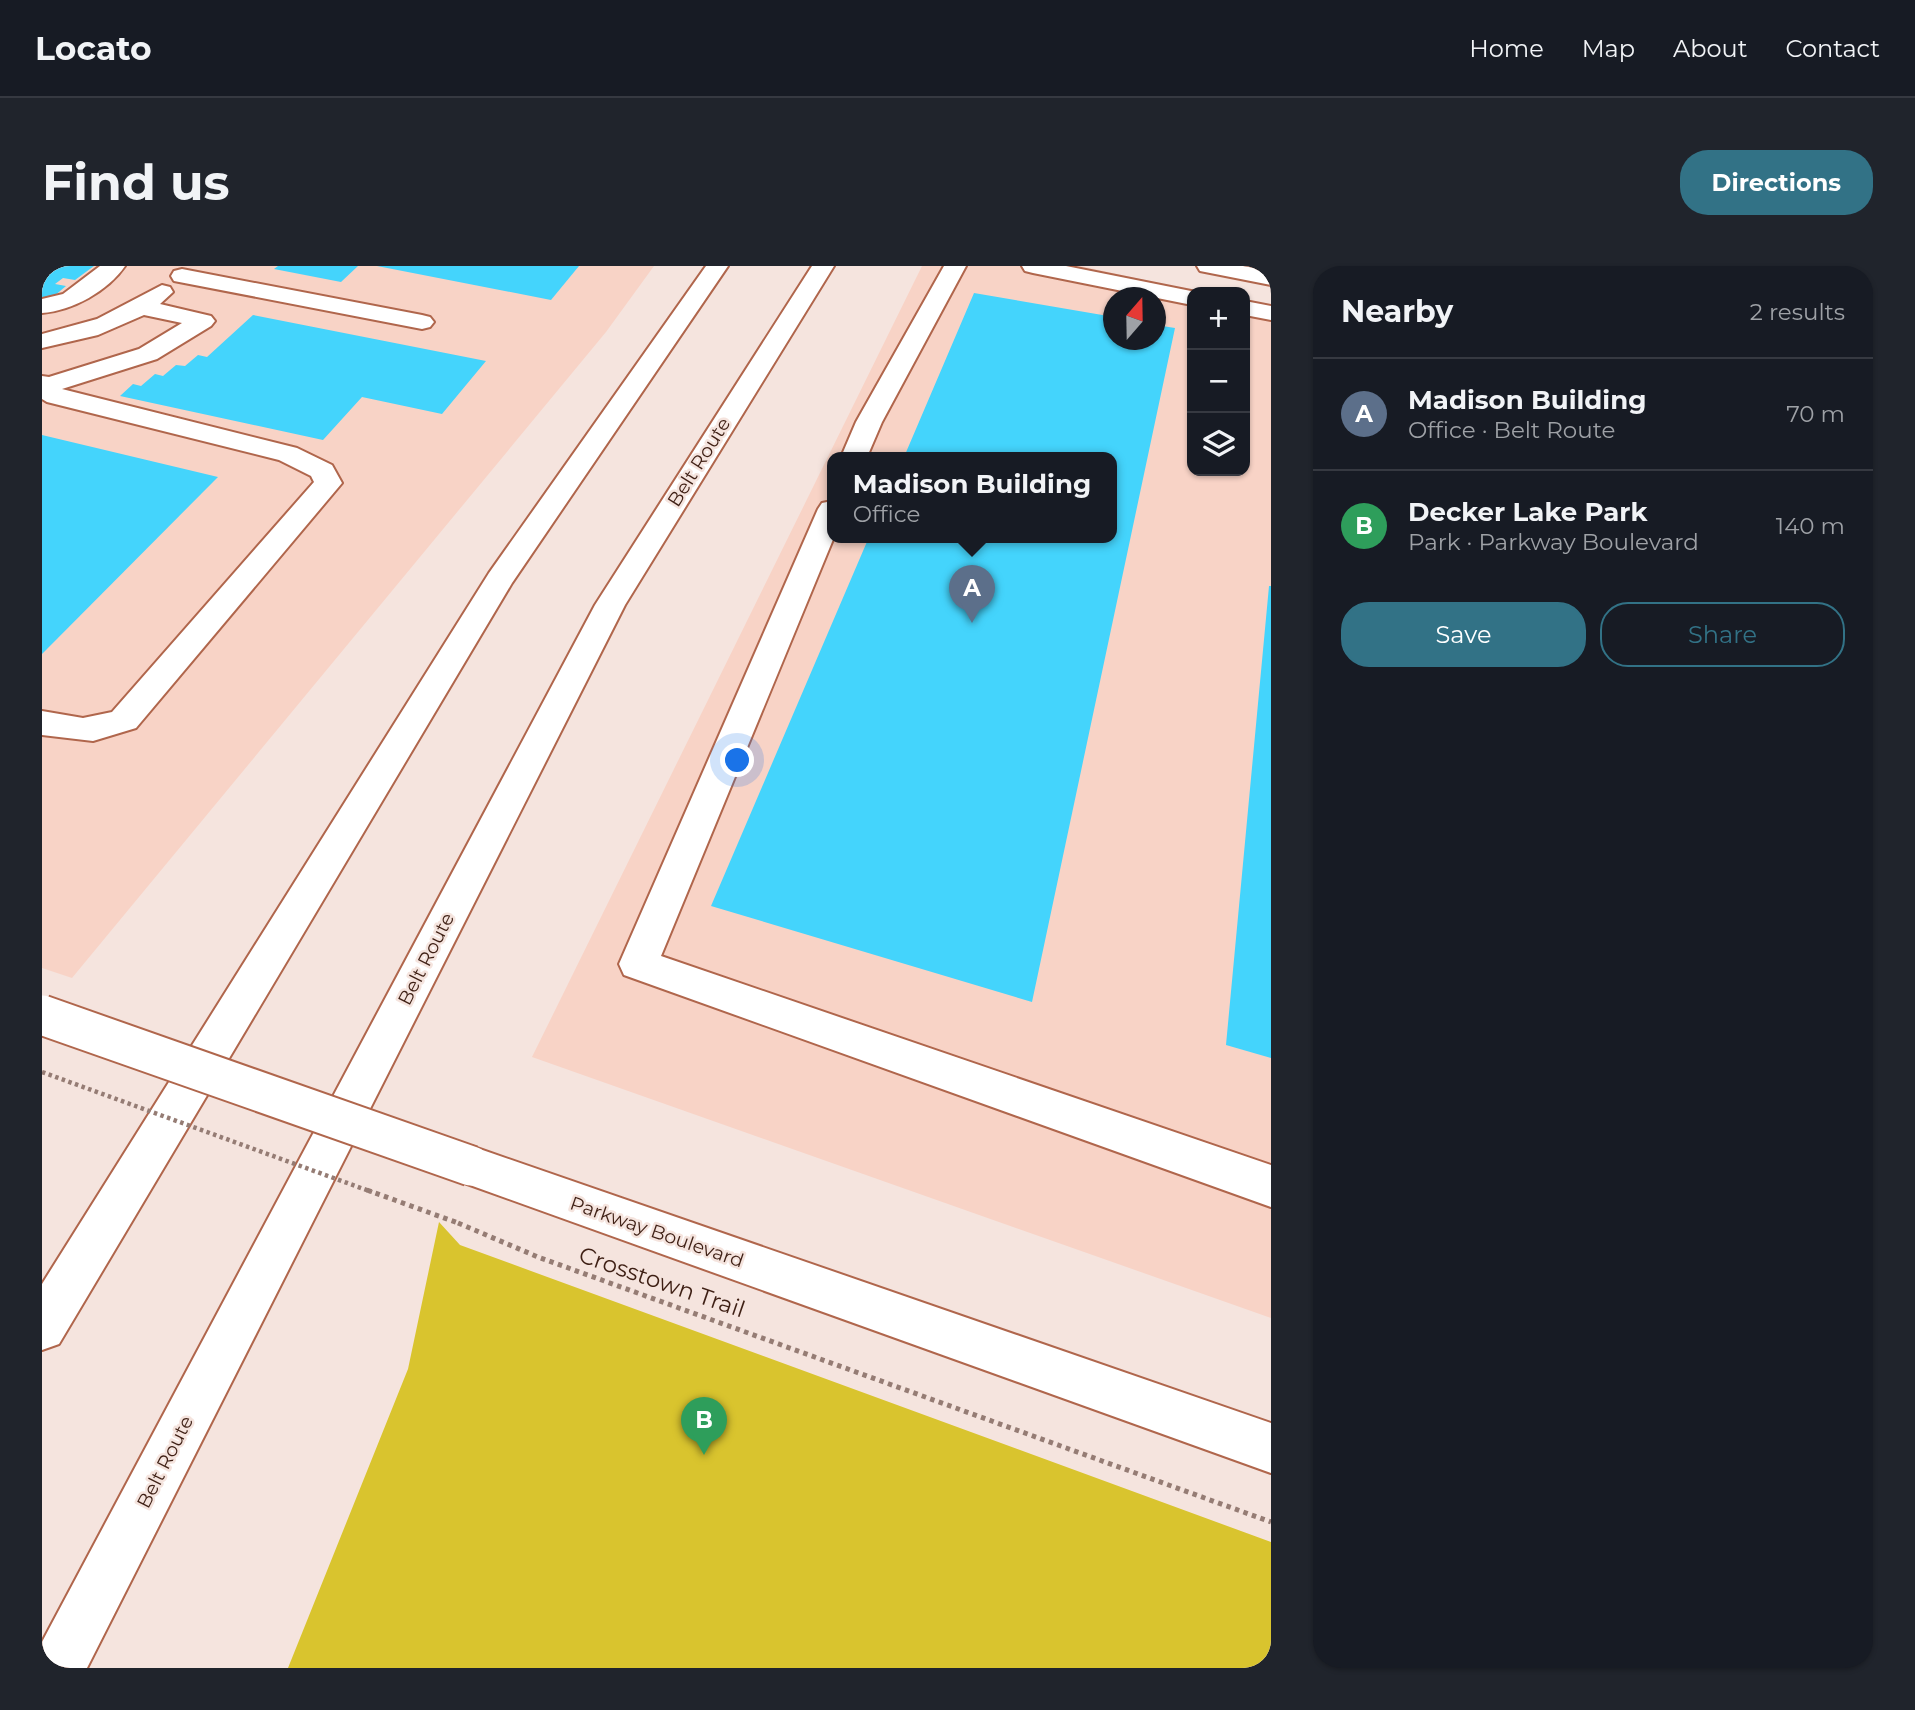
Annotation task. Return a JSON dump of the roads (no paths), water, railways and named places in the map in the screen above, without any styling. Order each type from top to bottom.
[{"type":"main road","points":[[42,306],[58,305],[69,300],[114,266]]},
{"type":"main road","points":[[42,1327],[499,580],[717,266]]},
{"type":"main road","name":"Belt Route","points":[[58,1668],[610,605],[823,266]]},
{"type":"main road","points":[[856,452],[869,422],[956,266]]},
{"type":"main road","points":[[1033,266],[1187,297]]},
{"type":"main road","points":[[1209,266],[1271,278]]},
{"type":"main road","points":[[42,341],[100,327],[141,307],[188,271],[422,322]]},
{"type":"main road","points":[[43,385],[148,354],[204,321],[141,307]]},
{"type":"main road","points":[[1250,309],[1271,313]]},
{"type":"main road","points":[[42,723],[81,731],[102,729],[124,719],[328,483],[322,471],[288,454],[56,397],[43,385]]},
{"type":"main road","points":[[827,521],[639,964],[1271,1186]]},
{"type":"main road","name":"Parkway Boulevard","points":[[42,1015],[1271,1448]]},
{"type":"place","name":"Madison Building","points":[[972,623]]},
{"type":"place","name":"Decker Lake Park","points":[[704,1455]]}]
